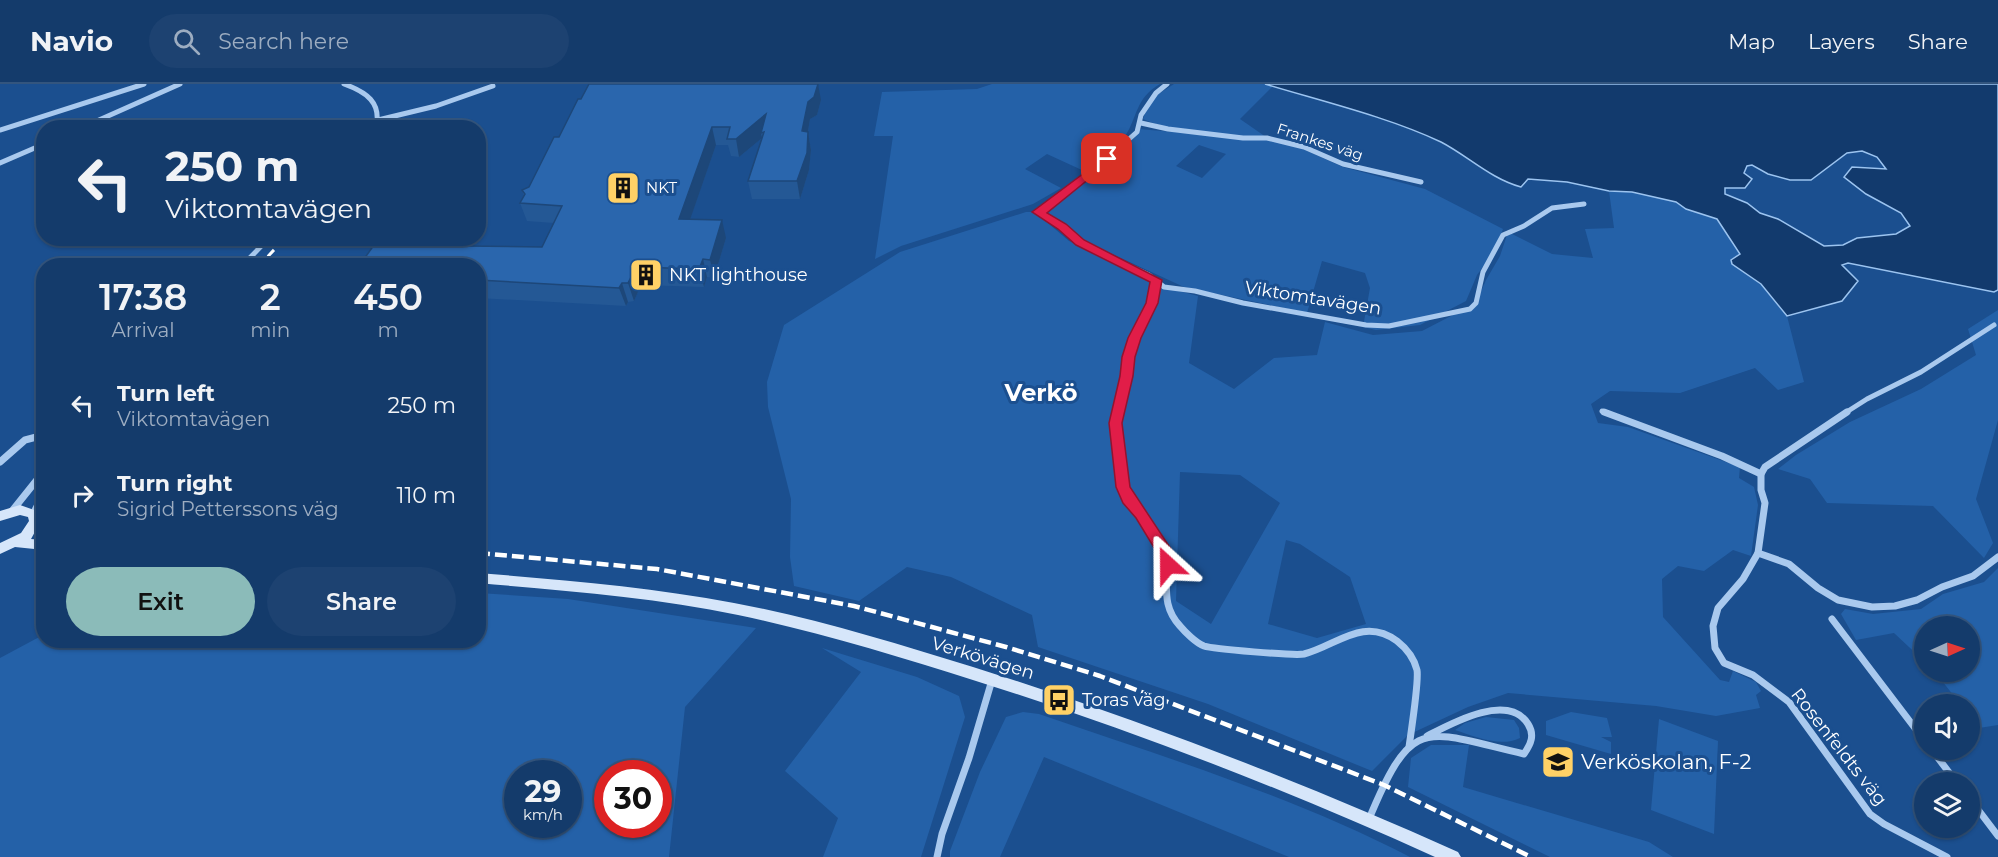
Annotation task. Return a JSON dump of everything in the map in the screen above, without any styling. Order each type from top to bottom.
[{"type":"main road","points":[[6,514],[24,510],[36,521]]},
{"type":"main road","points":[[6,548],[28,534],[36,523]]},
{"type":"main road","points":[[6,548],[36,546]]},
{"type":"main road","name":"Verkövägen","points":[[486,579],[669,598],[772,616],[993,680],[1196,748],[1369,819],[1453,857]]},
{"type":"street","points":[[0,130],[144,84]]},
{"type":"street","points":[[99,120],[180,84]]},
{"type":"street","points":[[344,84],[371,97],[379,108],[378,120],[435,106],[493,87]]},
{"type":"street","points":[[1141,123],[1141,115],[1156,93],[1167,84]]},
{"type":"street","name":"Frankes väg","points":[[1141,123],[1167,129],[1243,138],[1267,138],[1304,147],[1343,164],[1420,182]]},
{"type":"street","name":"Viktomtavägen","points":[[1141,123],[1137,132],[1122,147],[1046,209],[1038,212],[1062,226],[1080,243],[1156,280],[1164,287],[1195,291],[1243,303],[1366,325],[1389,326],[1470,309],[1476,303],[1483,272],[1503,235],[1524,226],[1552,208],[1584,204]]},
{"type":"street","points":[[0,163],[36,147]]},
{"type":"street","points":[[250,258],[261,246]]},
{"type":"street","points":[[1156,280],[1152,303],[1134,338],[1128,357],[1127,376],[1115,423],[1123,487],[1128,499],[1141,514],[1165,552],[1168,565],[1165,594],[1168,611],[1180,626],[1204,646],[1289,655],[1304,654],[1344,636],[1371,631],[1385,632],[1407,648],[1417,671],[1409,747]]},
{"type":"street","points":[[1994,325],[1921,372],[1867,399],[1765,467],[1761,474],[1761,490],[1765,503],[1758,553],[1776,556],[1791,563],[1828,595],[1846,603],[1868,607],[1900,605],[1918,599],[1930,591],[1976,574],[1998,557]]},
{"type":"street","points":[[1602,411],[1728,458],[1761,474]]},
{"type":"street","points":[[0,462],[20,442],[30,436],[36,436]]},
{"type":"street","points":[[6,514],[36,480]]},
{"type":"street","name":"Rosenfeldts väg","points":[[1758,553],[1743,579],[1718,608],[1713,626],[1715,648],[1724,663],[1753,675],[1789,702],[1869,814],[1945,856]]},
{"type":"street","points":[[1832,619],[1914,727]]},
{"type":"street","points":[[937,857],[942,834],[993,680]]},
{"type":"street","points":[[1369,819],[1394,765],[1409,747],[1426,736],[1464,718],[1489,711],[1505,710],[1522,716],[1530,727],[1532,737],[1530,746],[1524,754],[1452,737],[1426,736]]},
{"type":"street","points":[[1940,760],[1949,772]]},
{"type":"street","points":[[1980,812],[1998,836]]},
{"type":"shaded area","points":[[992,84],[1160,84],[1152,89],[1141,102],[1129,130],[1120,143],[1084,171],[1047,154],[1025,169],[1061,188],[1033,204],[901,246],[875,259],[893,136],[874,136],[882,92],[977,89]]},
{"type":"shaded area","points":[[1174,84],[1265,84],[1273,86],[1240,119],[1266,137],[1186,131],[1143,119],[1149,100]]},
{"type":"shaded area","points":[[1265,84],[1998,84],[1998,290],[1994,292],[1848,263],[1842,265],[1858,281],[1842,301],[1787,316],[1761,284],[1732,264],[1731,260],[1740,254],[1717,219],[1686,209],[1676,202],[1632,192],[1609,191],[1567,182],[1528,179],[1521,187],[1500,179],[1441,142],[1421,133],[1377,117]],"holes":[[[1862,151],[1877,157],[1886,169],[1852,167],[1844,177],[1866,194],[1901,213],[1910,226],[1896,234],[1857,238],[1843,245],[1824,246],[1778,219],[1760,213],[1747,203],[1725,194],[1725,188],[1745,188],[1752,179],[1744,173],[1747,166],[1752,165],[1768,174],[1790,180],[1811,180],[1847,153]]]},
{"type":"shaded area","points":[[1138,129],[1272,140],[1305,150],[1343,167],[1425,189],[1503,229],[1494,252],[1477,275],[1466,301],[1420,325],[1376,330],[1363,327],[1370,288],[1365,273],[1322,261],[1307,313],[1184,287],[1075,237],[1041,206],[1082,184],[1107,164]],"holes":[[[1199,145],[1226,154],[1202,178],[1176,166]]]},
{"type":"shaded area","points":[[1609,191],[1632,192],[1676,202],[1686,209],[1718,220],[1740,254],[1732,264],[1761,284],[1787,316],[1804,382],[1778,390],[1755,368],[1680,393],[1610,391],[1591,404],[1598,423],[1628,427],[1740,467],[1739,478],[1754,487],[1758,505],[1751,556],[1733,550],[1704,571],[1678,566],[1662,579],[1663,617],[1720,680],[1729,682],[1733,671],[1756,682],[1761,691],[1756,695],[1760,708],[1716,716],[1656,706],[1508,693],[1468,707],[1408,735],[1372,771],[1208,704],[1038,647],[1032,615],[951,577],[907,567],[859,601],[794,586],[790,557],[791,499],[768,407],[767,382],[784,325],[900,252],[1026,212],[1035,212],[1069,241],[1117,260],[1179,291],[1198,296],[1189,363],[1234,389],[1274,358],[1317,355],[1325,322],[1373,335],[1422,331],[1476,303],[1500,256],[1508,232],[1552,254],[1593,258],[1585,229],[1614,228]],"holes":[[[1180,472],[1240,475],[1280,503],[1211,624],[1176,601]],[[1286,540],[1300,544],[1350,577],[1366,624],[1317,638],[1268,624]]]},
{"type":"shaded area","points":[[1998,310],[1998,420],[1976,499],[1993,543],[1984,558],[1933,506],[1827,503],[1810,479],[1778,469],[1796,455],[1850,422],[1921,389],[1976,355],[1968,329]]},
{"type":"shaded area","points":[[1998,568],[1998,725],[1980,728],[1980,694],[1952,694],[1943,682],[1980,682],[1980,616],[1914,616],[1914,652],[1894,633],[1856,640],[1841,614],[1845,609],[1873,614],[1921,609],[1943,594],[1984,582]]},
{"type":"shaded area","points":[[486,593],[568,599],[756,628],[685,707],[672,829],[672,760],[594,760],[594,838],[671,838],[669,857],[0,857],[0,658],[36,639],[36,648],[486,648]]},
{"type":"shaded area","points":[[822,648],[917,677],[959,696],[965,717],[921,857],[823,857],[838,818],[785,771],[861,672]]},
{"type":"shaded area","points":[[1023,712],[1039,714],[1274,796],[1410,857],[1289,857],[1044,757],[1000,857],[950,857],[950,851],[980,772],[1006,717]]},
{"type":"shaded area","points":[[1571,712],[1607,718],[1612,737],[1601,737],[1611,742],[1611,754],[1546,735],[1546,721]]},
{"type":"shaded area","points":[[1486,717],[1514,720],[1519,728],[1520,738],[1504,742],[1479,738],[1455,730],[1465,723]]},
{"type":"shaded area","points":[[1659,719],[1718,741],[1714,834],[1651,810]]},
{"type":"shaded area","points":[[1431,745],[1469,745],[1463,787],[1649,842],[1673,857],[1550,857],[1408,787],[1411,758]]},
{"type":"building","name":"NKT","points":[[589,84],[818,84],[814,97],[808,102],[802,131],[808,132],[807,153],[797,181],[748,181],[764,132],[761,133],[766,114],[736,139],[727,139],[730,127],[712,127],[679,219],[722,220],[710,260],[703,259],[699,269],[636,267],[628,283],[622,283],[619,288],[486,280],[486,258],[365,258],[373,246],[542,247],[562,206],[520,203],[525,194],[522,190],[529,187],[554,137],[559,137],[578,99],[581,99]]},
{"type":"railway","points":[[266,258],[278,246]]},
{"type":"railway","points":[[486,554],[657,569],[854,606],[1006,647],[1100,676],[1384,785],[1531,857]]},
{"type":"place","name":"NKT","points":[[623,188]]},
{"type":"place","name":"NKT lighthouse","points":[[646,275]]},
{"type":"place","name":"Toras väg","points":[[1059,700]]},
{"type":"place","name":"Verköskolan, F-2","points":[[1558,762]]},
{"type":"district","name":"Verkö","points":[[1041,393]]},
{"type":"route","points":[[1107,159],[1059,196],[1046,209],[1038,212],[1062,226],[1080,243],[1156,280],[1152,303],[1134,338],[1128,357],[1127,376],[1115,423],[1123,487],[1128,499],[1141,514],[1165,552],[1168,565]]}]
